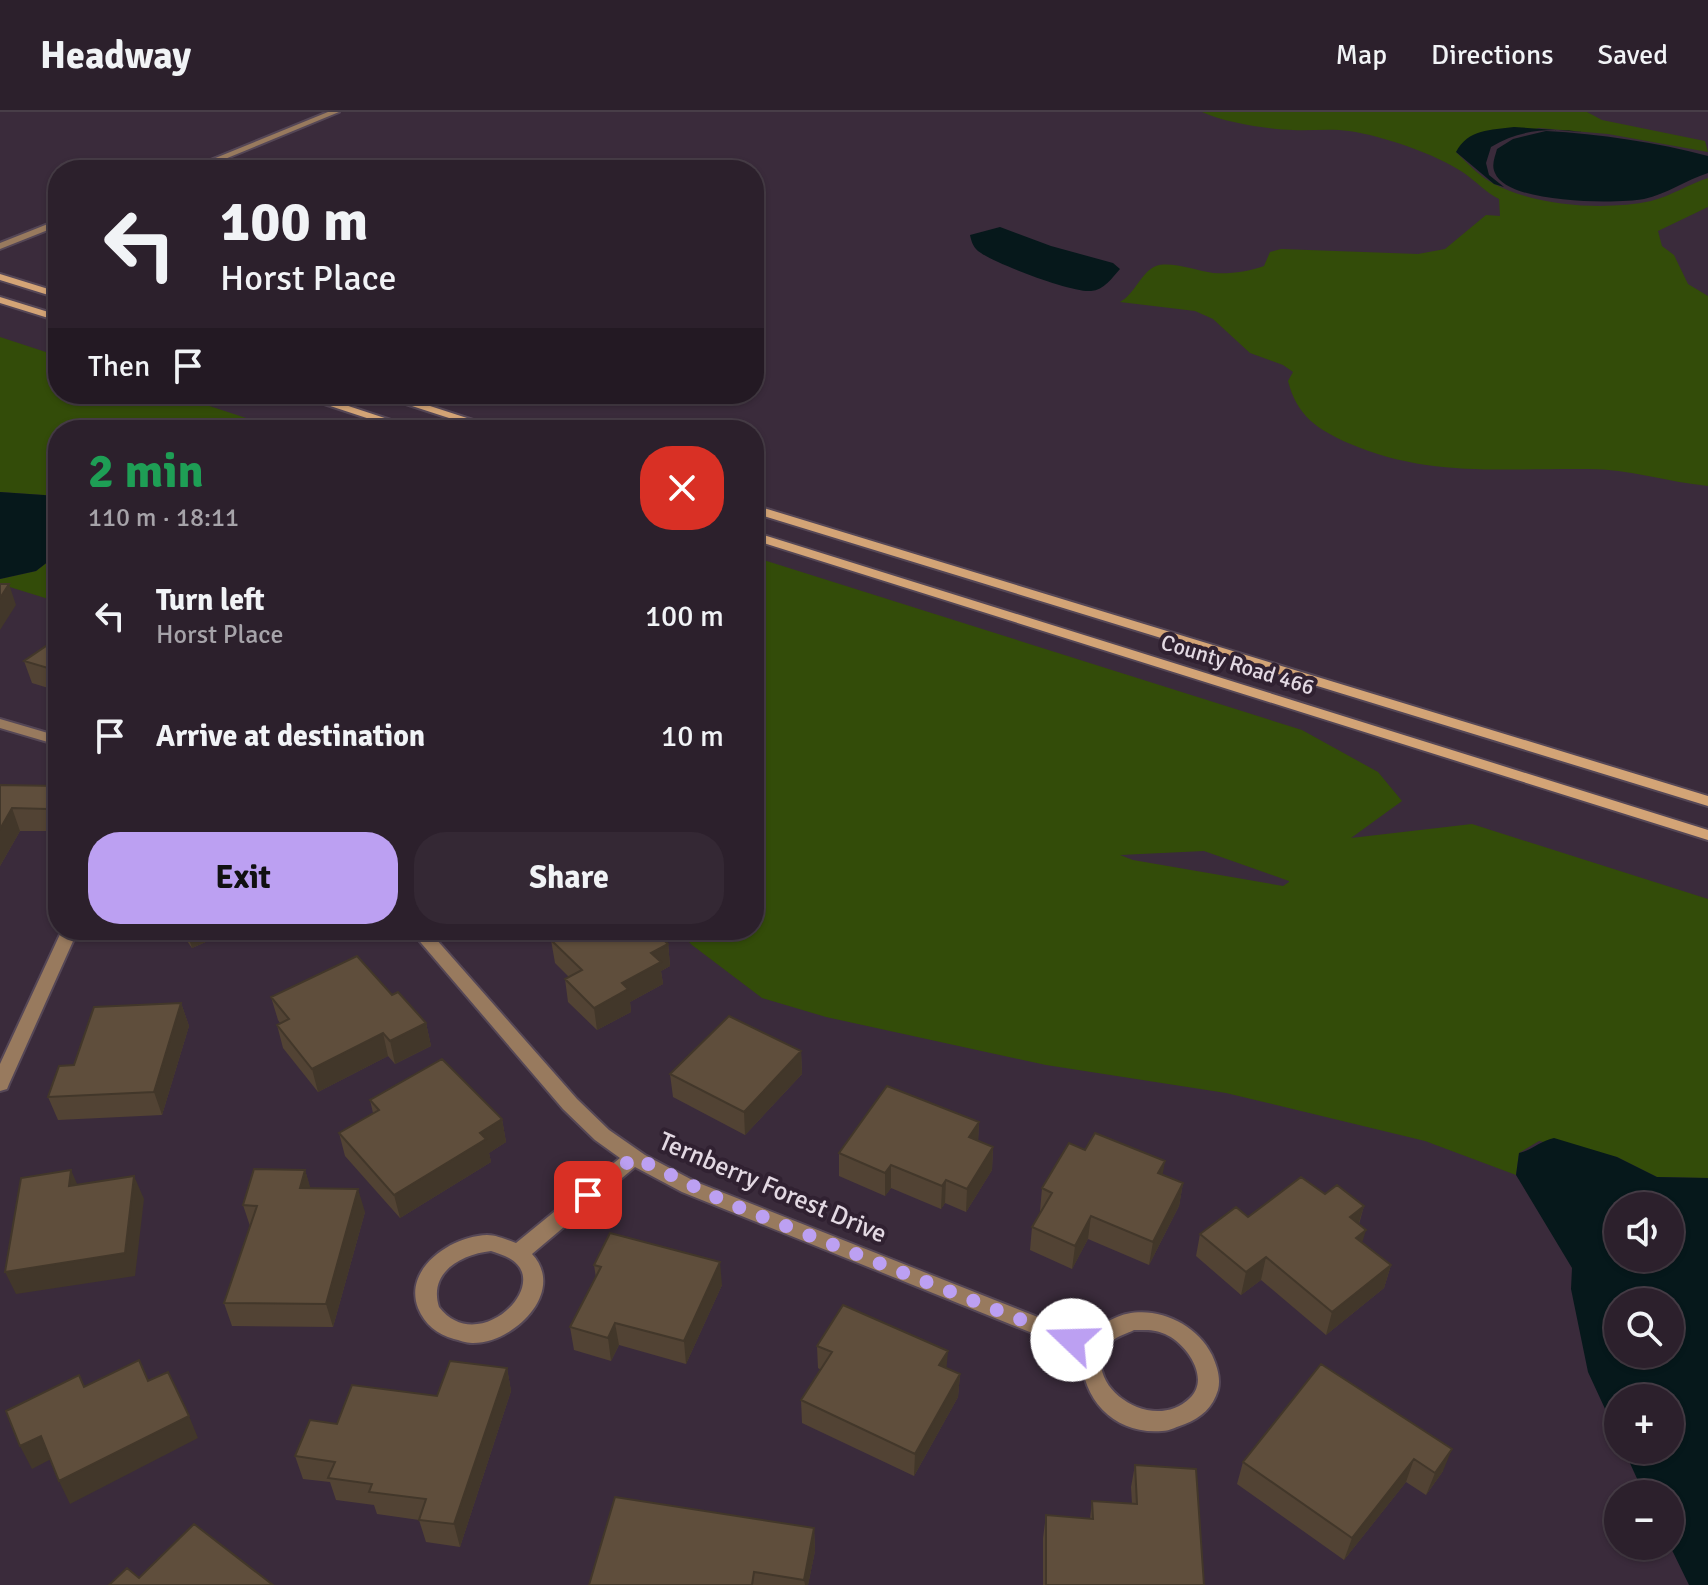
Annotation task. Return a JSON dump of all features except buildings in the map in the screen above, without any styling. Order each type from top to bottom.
[{"type":"main road","points":[[0,277],[48,292]]},
{"type":"main road","points":[[0,300],[48,315]]},
{"type":"main road","points":[[332,404],[383,420]]},
{"type":"main road","points":[[414,404],[466,420]]},
{"type":"main road","name":"County Road 466","points":[[764,512],[1708,801]]},
{"type":"main road","name":"County Road 466","points":[[764,539],[1708,835]]},
{"type":"street","points":[[215,160],[335,112]]},
{"type":"street","points":[[0,246],[48,227]]},
{"type":"street","points":[[0,723],[48,738]]},
{"type":"street","points":[[0,1084],[65,940]]},
{"type":"street","name":"Ternberry Forest Drive","points":[[427,940],[570,1104],[602,1135],[634,1157],[725,1202],[1093,1348]]},
{"type":"street","points":[[520,1252],[634,1157]]},
{"type":"street","points":[[491,1243],[520,1252],[531,1264],[535,1279],[533,1294],[525,1309],[510,1322],[492,1330],[473,1333],[454,1331],[439,1323],[429,1312],[425,1299],[426,1285],[432,1271],[457,1250],[491,1243]]},
{"type":"street","points":[[1132,1321],[1168,1325],[1197,1346],[1209,1377],[1206,1393],[1197,1408],[1181,1418],[1161,1422],[1140,1421],[1120,1412],[1104,1399],[1093,1383],[1089,1365],[1093,1348],[1102,1335],[1115,1326],[1132,1321]]},
{"type":"green space","points":[[1202,112],[1587,112],[1602,120],[1705,141],[1708,152],[1608,134],[1539,128],[1456,152],[1494,184],[1550,202],[1592,206],[1633,204],[1666,196],[1708,178],[1708,207],[1658,231],[1662,246],[1674,255],[1688,284],[1708,296],[1708,486],[1603,470],[1466,469],[1408,462],[1378,454],[1348,443],[1310,420],[1292,393],[1288,381],[1293,372],[1250,353],[1213,319],[1195,311],[1120,302],[1156,266],[1176,265],[1213,273],[1239,272],[1264,266],[1270,252],[1281,249],[1418,254],[1445,249],[1486,215],[1500,216],[1499,199],[1452,166],[1409,147],[1349,131],[1259,127]]},
{"type":"green space","points":[[0,337],[48,353],[48,404],[204,404],[252,420],[48,420],[48,495],[0,492]]},
{"type":"green space","points":[[764,560],[1302,730],[1378,772],[1402,801],[1351,838],[1472,824],[1708,899],[1708,1178],[1657,1177],[1617,1157],[1539,1141],[1519,1153],[1516,1175],[1425,1141],[1226,1093],[1046,1065],[826,1017],[762,998],[687,940],[764,940]],"holes":[[[1204,851],[1289,882],[1283,886],[1133,860],[1120,855]]]},
{"type":"green space","points":[[48,562],[48,599],[0,584],[0,579],[36,571]]},
{"type":"shaded area","points":[[1514,127],[1557,130],[1524,133],[1491,147],[1486,163],[1489,175],[1504,187],[1494,184],[1456,152],[1474,135]]},
{"type":"shaded area","points":[[1546,131],[1627,139],[1708,156],[1708,173],[1652,197],[1630,201],[1564,200],[1519,191],[1504,183],[1494,170],[1497,149],[1513,139]]},
{"type":"shaded area","points":[[1000,227],[1051,246],[1113,263],[1120,269],[1104,286],[1091,291],[1033,276],[999,263],[975,248],[970,235]]},
{"type":"shaded area","points":[[0,492],[48,495],[48,562],[36,571],[0,579]]},
{"type":"shaded area","points":[[1554,1138],[1617,1157],[1657,1177],[1708,1178],[1708,1585],[1689,1585],[1677,1560],[1684,1560],[1684,1480],[1638,1480],[1630,1464],[1684,1464],[1684,1384],[1604,1384],[1604,1407],[1588,1372],[1571,1289],[1572,1268],[1516,1175],[1519,1153]]},
{"type":"route","points":[[588,1195],[634,1157],[689,1187],[1072,1340]]}]
